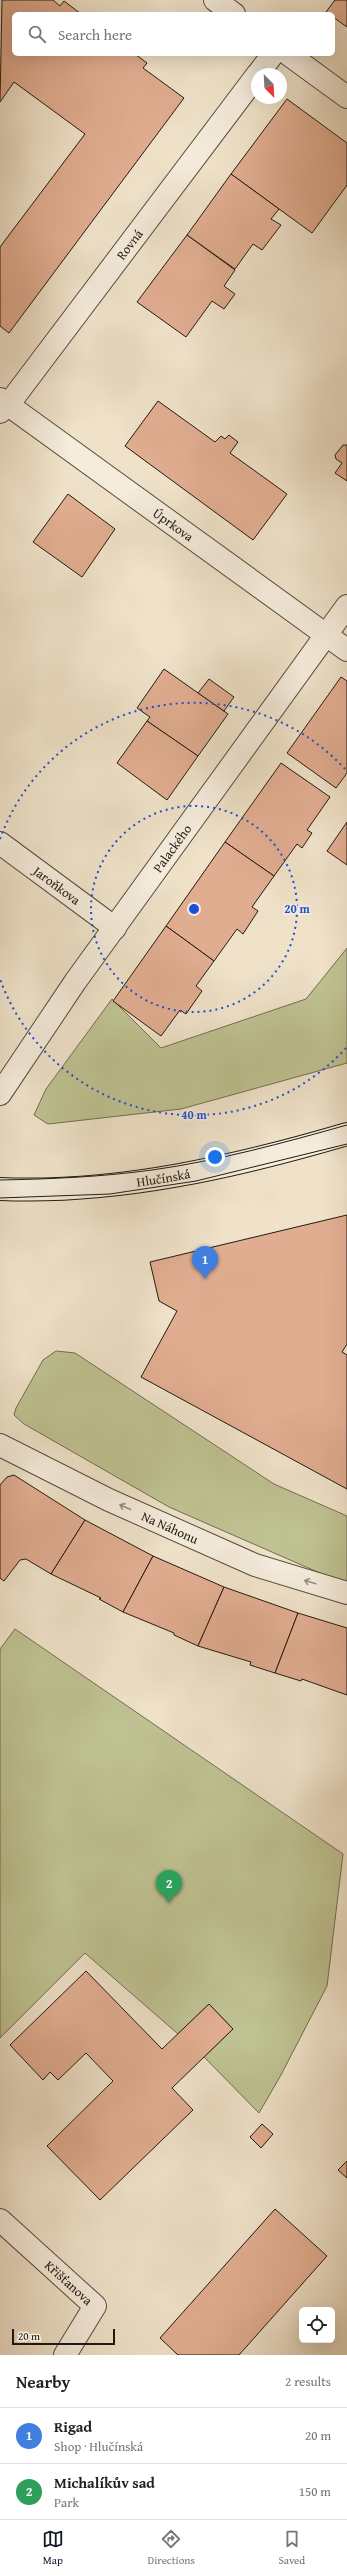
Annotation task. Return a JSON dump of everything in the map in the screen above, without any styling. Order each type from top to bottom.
[{"type":"street","points":[[215,0],[231,12]]},
{"type":"street","name":"Rovná","points":[[263,68],[272,56]]},
{"type":"street","points":[[291,56],[347,97]]},
{"type":"street","name":"Rovná","points":[[3,405],[251,84]]},
{"type":"street","name":"Úprkova","points":[[3,405],[347,650]]},
{"type":"street","name":"Palackého","points":[[0,1094],[115,928],[347,606]]},
{"type":"street","name":"Jaroňkova","points":[[0,843],[115,928]]},
{"type":"street","name":"Hlučínská","points":[[0,1189],[94,1187],[213,1168],[347,1134]]},
{"type":"street","name":"Na Náhonu","points":[[0,1445],[109,1500],[255,1565],[347,1593]]},
{"type":"street","name":"Křišťanova","points":[[0,2220],[95,2306],[65,2355]]},
{"type":"green space","points":[[347,948],[347,1063],[181,1109],[48,1124],[34,1115],[46,1089],[112,999],[161,1048],[306,999]]},
{"type":"green space","points":[[56,1351],[75,1353],[274,1484],[347,1516],[347,1581],[329,1577],[169,1507],[24,1424],[14,1415],[16,1408],[43,1360]]},
{"type":"green space","points":[[15,1629],[343,1854],[327,1986],[281,2075],[259,2113],[204,2057],[233,2029],[209,2004],[178,2034],[85,1953],[0,2038],[0,1649]]},
{"type":"building","points":[[2,0],[53,0],[60,6],[64,1],[78,12],[12,12],[12,56],[138,56],[147,63],[143,68],[184,98],[9,333],[0,326],[0,247],[85,134],[14,82],[0,102]]},
{"type":"building","points":[[335,0],[347,0],[347,27],[335,18],[335,12],[326,12]]},
{"type":"building","points":[[287,99],[347,143],[347,185],[312,233],[231,174],[283,104],[287,104]]},
{"type":"building","points":[[231,174],[279,209],[271,219],[281,225],[262,250],[253,244],[235,269],[187,235]]},
{"type":"building","points":[[187,235],[235,270],[224,286],[235,294],[224,309],[212,301],[186,337],[137,302]]},
{"type":"building","points":[[158,401],[215,442],[221,436],[225,439],[229,435],[238,442],[230,453],[287,494],[253,540],[125,446]]},
{"type":"building","points":[[343,445],[347,445],[347,481],[335,473],[342,463],[336,459],[335,455]]},
{"type":"building","points":[[68,494],[115,529],[82,577],[33,542]]},
{"type":"building","points":[[164,669],[228,714],[198,756],[147,721],[150,717],[137,708]]},
{"type":"building","points":[[341,677],[347,681],[347,773],[336,788],[287,753]]},
{"type":"building","points":[[209,679],[234,697],[224,711],[198,693]]},
{"type":"building","points":[[147,721],[198,756],[167,800],[117,763]]},
{"type":"building","points":[[281,763],[330,797],[307,830],[312,833],[302,848],[297,844],[274,876],[225,842]]},
{"type":"building","points":[[347,822],[347,865],[327,851]]},
{"type":"building","points":[[225,842],[274,876],[252,907],[258,911],[243,934],[237,929],[214,961],[166,926]]},
{"type":"building","points":[[166,926],[214,961],[196,986],[202,991],[186,1014],[180,1010],[161,1036],[113,1001]]},
{"type":"building","points":[[347,1215],[347,1344],[342,1352],[347,1355],[347,1489],[141,1377],[177,1311],[159,1301],[150,1262]]},
{"type":"building","points":[[14,1475],[85,1520],[51,1574],[26,1559],[20,1560],[4,1581],[0,1578],[0,1485],[7,1477]]},
{"type":"building","points":[[85,1520],[153,1556],[123,1612],[99,1599],[101,1598],[51,1574]]},
{"type":"building","points":[[153,1556],[224,1587],[198,1646],[174,1635],[174,1633],[123,1612]]},
{"type":"building","points":[[224,1587],[298,1613],[275,1673],[250,1665],[251,1662],[198,1646]]},
{"type":"building","points":[[298,1613],[347,1628],[347,1695],[302,1679],[301,1681],[275,1673]]},
{"type":"building","points":[[86,1971],[162,2049],[209,2004],[233,2029],[172,2088],[193,2110],[100,2200],[47,2146],[113,2081],[86,2053],[58,2080],[50,2072],[43,2080],[10,2045]]},
{"type":"building","points":[[262,2124],[273,2134],[261,2148],[250,2137]]},
{"type":"building","points":[[347,2161],[347,2178],[338,2170]]},
{"type":"building","points":[[275,2209],[327,2256],[239,2355],[178,2355],[160,2338]]},
{"type":"tram line","points":[[0,1180],[95,1176],[152,1170],[201,1162],[250,1151],[347,1125]]},
{"type":"tram line","points":[[0,1198],[110,1194],[196,1181],[347,1144]]},
{"type":"place","name":"Rigad","points":[[205,1279]]},
{"type":"place","name":"Michalíkův sad","points":[[169,1903]]}]
